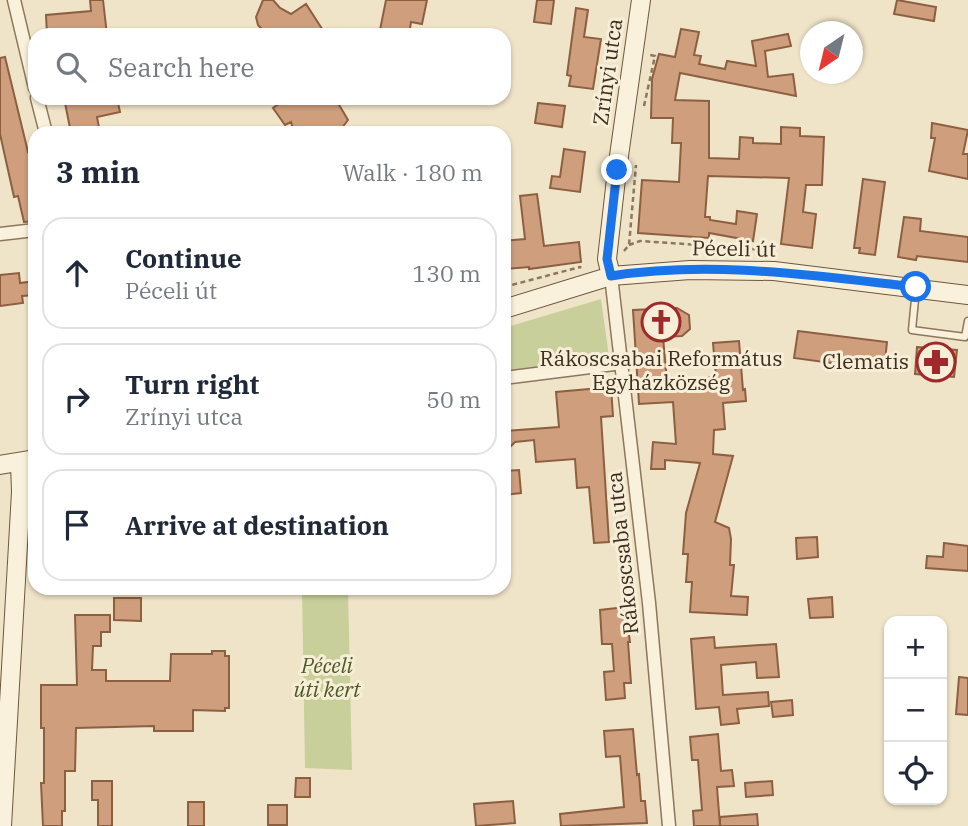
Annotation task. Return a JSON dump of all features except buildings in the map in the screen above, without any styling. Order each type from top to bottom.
[{"type":"main road","name":"Zrínyi utca","points":[[611,276],[607,259],[611,219],[641,0]]},
{"type":"main road","name":"Péceli út","points":[[511,307],[611,276],[690,270],[774,271],[968,295]]},
{"type":"main road","points":[[0,465],[27,461],[21,492],[2,826]]},
{"type":"street","points":[[14,0],[28,59]]},
{"type":"street","points":[[39,105],[44,126]]},
{"type":"street","points":[[0,234],[28,231]]},
{"type":"street","name":"Rákoscsaba utca","points":[[611,276],[649,603],[669,826]]},
{"type":"street","points":[[511,377],[622,363]]},
{"type":"lane","points":[[916,287],[912,331],[965,337],[968,321]]},
{"type":"path","points":[[643,54],[654,56],[644,106]]},
{"type":"path","points":[[629,245],[637,156]]},
{"type":"path","points":[[624,251],[629,245],[640,241],[765,250],[764,254]]},
{"type":"path","points":[[715,246],[715,251]]},
{"type":"path","points":[[511,285],[580,267],[583,270]]},
{"type":"green space","points":[[601,299],[609,357],[511,370],[511,326]]},
{"type":"green space","name":"Péceli úti kert","points":[[302,595],[348,595],[352,770],[305,768]]},
{"type":"place","name":"Rákoscsabai Református Egyházközség","points":[[661,322]]},
{"type":"place","name":"Clematis","points":[[936,362]]},
{"type":"route","points":[[617,170],[607,259],[611,276],[690,270],[774,271],[916,287]]}]
